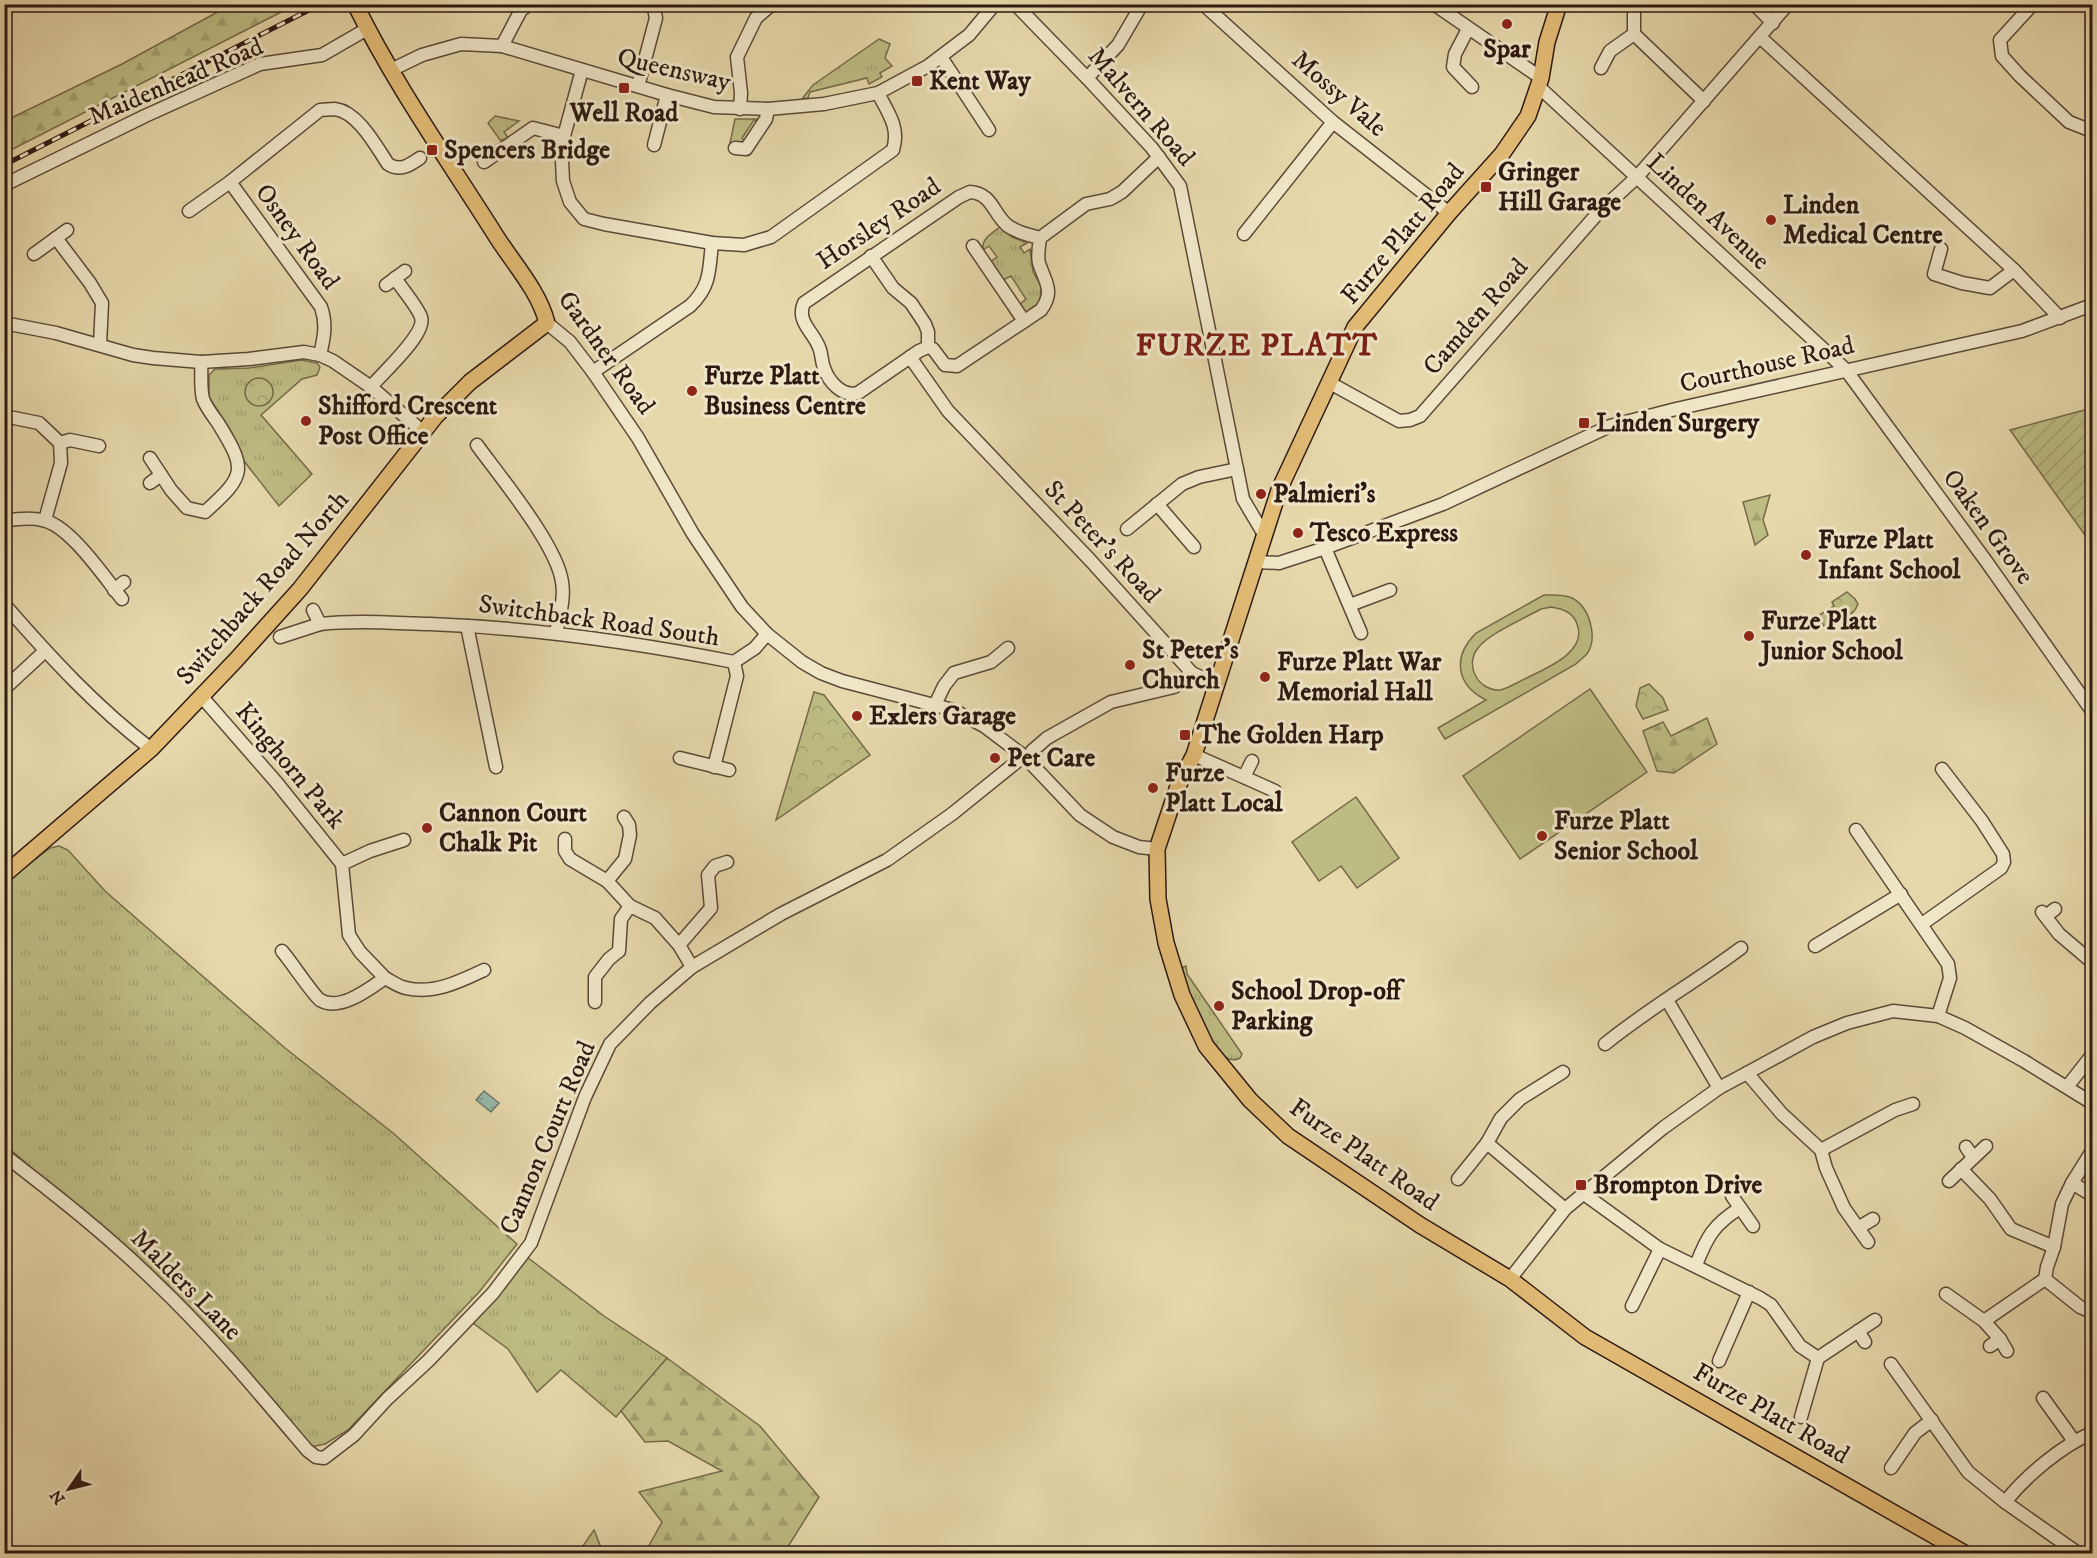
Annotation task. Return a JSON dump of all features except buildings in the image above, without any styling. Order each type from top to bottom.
[{"type":"main road","name":"Furze Platt Road","points":[[1559,4],[1547,42],[1540,83],[1528,116],[1502,154],[1449,213],[1356,327],[1279,490],[1257,562],[1228,643],[1194,755],[1178,786],[1157,849],[1158,899],[1166,943],[1182,995],[1206,1046],[1250,1100],[1288,1136],[1420,1226],[1510,1280],[1585,1337],[1966,1554]]},
{"type":"main road","name":"Gardner Road","points":[[356,5],[391,70],[526,282],[547,323]]},
{"type":"main road","name":"Switchback Road North","points":[[4,875],[151,749],[202,697],[300,589],[422,431],[470,382],[547,323]]},
{"type":"street","points":[[502,46],[521,10],[530,4]]},
{"type":"street","points":[[638,86],[656,18],[653,4]]},
{"type":"street","points":[[740,109],[741,93],[737,57],[756,18],[772,4]]},
{"type":"street","name":"Queensway","points":[[391,70],[422,55],[461,44],[502,46],[714,107],[768,109],[824,104],[878,93],[928,66],[969,35],[995,4]]},
{"type":"street","name":"Malvern Road","points":[[1015,4],[1088,78],[1159,157],[1180,186],[1243,499],[1265,536]]},
{"type":"street","points":[[1088,78],[1118,45],[1142,4]]},
{"type":"street","name":"Mossy Vale","points":[[1203,4],[1333,122],[1449,213]]},
{"type":"street","points":[[1634,4],[1634,34],[1704,101]]},
{"type":"street","points":[[1754,4],[1773,23]]},
{"type":"street","name":"Camden Road","points":[[1330,383],[1399,421],[1420,416],[1598,213],[1637,177],[1761,38],[1788,4]]},
{"type":"street","points":[[2033,4],[2000,40],[2002,56],[2069,122],[2092,131]]},
{"type":"street","name":"Linden Avenue","points":[[1439,6],[1540,83],[1637,177],[1846,370]]},
{"type":"street","name":"Maidenhead Road","points":[[4,185],[260,64],[322,55],[367,29]]},
{"type":"street","points":[[1468,29],[1455,54],[1453,67],[1472,87]]},
{"type":"street","points":[[1601,68],[1610,51],[1634,34]]},
{"type":"street","points":[[1761,38],[2014,270],[2060,318]]},
{"type":"street","points":[[941,57],[989,130]]},
{"type":"street","points":[[582,70],[564,136],[563,182],[570,202],[584,219],[712,243],[744,245],[771,237],[893,150],[897,137],[894,125],[878,93]]},
{"type":"street","points":[[654,145],[667,95]]},
{"type":"street","points":[[189,212],[320,110],[336,109],[351,117],[364,128],[388,164],[393,167],[400,168],[420,158]]},
{"type":"street","points":[[735,148],[746,149],[766,118],[768,109]]},
{"type":"street","points":[[1244,234],[1333,122]]},
{"type":"street","points":[[484,162],[533,128],[564,136]]},
{"type":"street","points":[[928,347],[933,349],[945,365],[954,367],[1041,310],[1047,302],[1049,289],[1038,261],[1040,238],[1086,204],[1110,199],[1122,192],[1159,157]]},
{"type":"street","points":[[381,176],[393,167]]},
{"type":"street","name":"Osney Road","points":[[230,182],[321,307],[325,318],[325,335],[320,355]]},
{"type":"street","name":"Horsley Road","points":[[910,357],[858,393],[844,393],[824,369],[820,347],[802,318],[802,308],[808,300],[871,256],[959,196],[970,192],[984,195],[1009,226],[1040,238]]},
{"type":"street","points":[[34,254],[67,230]]},
{"type":"street","points":[[56,238],[102,303],[100,345]]},
{"type":"street","points":[[593,372],[690,306],[702,295],[707,283],[712,243]]},
{"type":"street","points":[[973,246],[1024,321]]},
{"type":"street","points":[[1941,249],[1934,274],[1962,283],[1990,288],[2014,270]]},
{"type":"street","points":[[871,256],[893,288],[911,303],[925,324],[928,332],[928,347]]},
{"type":"street","points":[[371,387],[421,328],[422,318],[396,278]]},
{"type":"street","name":"Courthouse Road","points":[[1257,562],[1279,563],[1443,504],[1610,426],[2022,331],[2092,305]]},
{"type":"street","points":[[4,323],[56,333],[133,355],[201,362],[304,352],[320,355],[333,361],[371,387],[422,431]]},
{"type":"street","name":"Gardner Road","points":[[547,323],[570,342],[593,372],[638,438],[693,534],[742,607],[766,634]]},
{"type":"street","points":[[910,357],[928,347]]},
{"type":"street","name":"St Peter's Road","points":[[910,357],[938,399],[1090,560],[1192,674],[1216,684]]},
{"type":"street","points":[[150,458],[171,490],[188,508],[206,518],[231,488],[239,472],[238,461],[234,449],[204,400],[201,362]]},
{"type":"street","name":"Oaken Grove","points":[[1846,370],[2092,711]]},
{"type":"street","points":[[4,416],[39,423],[60,443],[61,463],[45,520]]},
{"type":"street","points":[[60,443],[70,440],[99,446]]},
{"type":"street","points":[[477,445],[543,538],[557,565],[562,583],[562,603],[556,633]]},
{"type":"street","points":[[1127,529],[1182,484],[1199,477],[1237,469]]},
{"type":"street","points":[[150,483],[161,475]]},
{"type":"street","points":[[1156,504],[1194,547]]},
{"type":"street","points":[[4,521],[45,520],[68,535],[120,590]]},
{"type":"street","points":[[1325,548],[1361,633]]},
{"type":"street","points":[[1350,605],[1390,590]]},
{"type":"street","points":[[4,604],[45,651],[120,725],[151,749]]},
{"type":"street","points":[[313,610],[320,624]]},
{"type":"street","name":"Switchback Road South","points":[[280,637],[320,624],[347,621],[466,626],[556,633],[660,647],[734,662],[755,648],[766,634]]},
{"type":"street","points":[[466,626],[496,766]]},
{"type":"street","points":[[766,634],[821,674],[953,710],[984,726],[1028,753],[1080,815],[1113,837],[1139,847],[1157,849]]},
{"type":"street","points":[[935,705],[954,673],[991,662],[1008,648]]},
{"type":"street","points":[[4,689],[45,651]]},
{"type":"street","points":[[714,767],[737,676],[734,662]]},
{"type":"street","name":"Cannon Court Road","points":[[324,1458],[354,1435],[493,1293],[531,1243],[585,1096],[609,1044],[650,1003],[693,967],[781,914],[887,860],[952,814],[1047,738],[1111,702],[1174,687],[1192,674]]},
{"type":"street","name":"Kinghorn Park","points":[[202,697],[277,783],[342,864],[349,934],[360,952],[385,978],[406,988],[425,989],[446,987],[484,970]]},
{"type":"street","points":[[1194,755],[1275,791]]},
{"type":"street","points":[[680,758],[729,770]]},
{"type":"street","points":[[1245,777],[1252,760]]},
{"type":"street","points":[[1922,924],[2001,868],[2004,862],[2003,854],[1982,821],[1942,769]]},
{"type":"street","points":[[1950,780],[1962,772]]},
{"type":"street","points":[[607,881],[625,859],[630,835],[629,825],[624,817]]},
{"type":"street","points":[[1856,830],[1948,964],[1950,978],[1938,1016]]},
{"type":"street","points":[[565,839],[565,850],[570,859],[607,881],[630,906],[655,918],[679,945],[693,967]]},
{"type":"street","name":"Kinghorn Park","points":[[342,864],[370,851],[404,840]]},
{"type":"street","points":[[679,945],[711,908],[708,875],[715,866],[727,862]]},
{"type":"street","points":[[1815,946],[1901,894]]},
{"type":"street","points":[[595,1002],[595,977],[609,958],[620,951],[621,919],[630,906]]},
{"type":"street","points":[[2048,912],[2059,934],[2092,962]]},
{"type":"street","points":[[1605,1044],[1635,1020],[1742,948]]},
{"type":"street","points":[[282,951],[320,999],[333,1004],[346,1001],[366,991],[385,978]]},
{"type":"street","points":[[1667,1000],[1719,1088]]},
{"type":"street","points":[[1510,1280],[1565,1209],[1644,1142],[1719,1088],[1813,1036],[1847,1023],[1893,1011],[1938,1016],[1975,1033],[2092,1103]]},
{"type":"street","points":[[2067,1087],[2092,1055]]},
{"type":"street","points":[[1458,1179],[1487,1143],[1501,1118],[1520,1099],[1563,1072]]},
{"type":"street","points":[[1747,1073],[1782,1114],[1821,1150],[1826,1168],[1844,1208],[1868,1242]]},
{"type":"street","points":[[1821,1150],[1904,1102]]},
{"type":"street","points":[[1487,1143],[1565,1209]]},
{"type":"street","points":[[1949,1181],[1961,1169],[1970,1152],[1986,1146]]},
{"type":"street","points":[[1984,1321],[2045,1279],[2062,1204],[2072,1182],[2092,1151]]},
{"type":"street","name":"Malders Lane","points":[[4,1155],[99,1231],[155,1281],[241,1373],[307,1450],[316,1457],[324,1458]]},
{"type":"street","points":[[1961,1169],[1990,1199],[2011,1228],[2054,1247]]},
{"type":"street","points":[[2072,1182],[2092,1195]]},
{"type":"street","points":[[1584,1194],[1660,1249],[1696,1265],[1771,1305],[1800,1346],[1818,1359]]},
{"type":"street","points":[[1732,1196],[1753,1226]]},
{"type":"street","points":[[1696,1265],[1707,1238],[1723,1218],[1740,1208]]},
{"type":"street","points":[[1857,1228],[1873,1219]]},
{"type":"street","points":[[1632,1306],[1645,1292],[1660,1249]]},
{"type":"street","points":[[2045,1279],[2080,1306],[2092,1312]]},
{"type":"street","points":[[1718,1352],[1749,1292]]},
{"type":"street","points":[[1954,1294],[1984,1321],[1995,1342],[2007,1351]]},
{"type":"street","points":[[1817,1413],[1802,1412],[1818,1359],[1862,1336],[1875,1320]]},
{"type":"street","points":[[1891,1364],[1896,1380],[1932,1420],[1968,1472],[2005,1502],[2079,1554]]},
{"type":"street","points":[[2049,1401],[2074,1441]]},
{"type":"street","points":[[1891,1468],[1915,1433],[1932,1420]]},
{"type":"street","points":[[2005,1502],[2017,1488],[2074,1441],[2092,1433]]},
{"type":"green space","points":[[225,5],[295,5],[5,153],[5,121],[122,64],[225,8]]},
{"type":"green space","points":[[879,39],[890,44],[885,58],[892,66],[880,73],[882,77],[869,84],[867,78],[810,92],[808,98],[802,99],[813,85]]},
{"type":"green space","points":[[495,116],[519,121],[504,132],[509,139],[500,140],[488,123]]},
{"type":"green space","points":[[735,119],[760,119],[759,123],[754,120],[742,138],[747,143],[730,143]]},
{"type":"green space","points":[[1000,227],[1012,237],[1027,243],[1020,247],[1024,253],[1030,249],[1033,272],[1041,286],[1040,302],[1026,312],[1019,305],[1026,299],[1011,276],[1003,280],[990,262],[997,257],[989,246],[983,250],[985,239]]},
{"type":"green space","points":[[302,360],[317,363],[320,367],[317,375],[302,379],[261,415],[312,474],[279,506],[244,461],[231,431],[209,397],[209,375],[215,369],[249,368]]},
{"type":"green space","points":[[259,378],[269,382],[273,392],[269,402],[259,406],[249,402],[245,392],[249,382]]},
{"type":"green space","points":[[2092,408],[2092,545],[2010,430]]},
{"type":"green space","points":[[1770,495],[1763,520],[1768,535],[1755,545],[1743,502]]},
{"type":"green space","points":[[1847,592],[1858,604],[1856,609],[1844,619],[1824,626],[1818,616],[1834,606],[1832,602]]},
{"type":"green space","points":[[1544,595],[1558,595],[1572,598],[1583,608],[1588,615],[1592,640],[1587,654],[1576,664],[1445,739],[1438,728],[1486,700],[1468,687],[1461,670],[1463,651],[1476,633]],"holes":[[[1551,607],[1570,614],[1577,624],[1579,635],[1576,645],[1569,653],[1548,667],[1500,690],[1492,689],[1480,682],[1472,662],[1478,648],[1498,632],[1541,609]]]},
{"type":"green space","points":[[1649,684],[1663,698],[1668,710],[1643,719],[1636,706],[1640,688]]},
{"type":"green space","points":[[1590,689],[1647,772],[1520,859],[1463,776]]},
{"type":"green space","points":[[814,692],[824,695],[870,755],[776,820]]},
{"type":"green space","points":[[1707,718],[1717,744],[1674,773],[1657,771],[1643,731],[1663,722],[1671,736]]},
{"type":"green space","points":[[1356,797],[1399,858],[1357,888],[1341,866],[1319,881],[1292,842]]},
{"type":"green space","points":[[59,846],[68,850],[105,891],[285,1048],[393,1133],[517,1244],[480,1291],[348,1430],[325,1444],[311,1447],[249,1373],[166,1283],[5,1145],[4,884],[50,848]]},
{"type":"green space","points":[[1186,966],[1187,974],[1242,1054],[1240,1058],[1231,1060],[1225,1057],[1211,1038],[1180,975],[1183,967]]},
{"type":"green space","points":[[527,1257],[604,1316],[667,1358],[616,1417],[561,1370],[537,1392],[508,1349],[473,1323]]},
{"type":"green space","points":[[667,1358],[760,1426],[819,1497],[784,1553],[645,1553],[662,1522],[639,1492],[722,1471],[668,1441],[645,1442],[621,1411]]},
{"type":"green space","points":[[594,1530],[602,1550],[606,1553],[578,1553]]},
{"type":"water","points":[[484,1091],[499,1103],[491,1112],[476,1100]]},
{"type":"railway","points":[[4,165],[321,4]]},
{"type":"place","name":"Spar","points":[[1507,24]]},
{"type":"place","name":"Kent Way","points":[[917,81]]},
{"type":"place","name":"Well Road","points":[[624,88]]},
{"type":"place","name":"Spencers Bridge","points":[[432,150]]},
{"type":"place","name":"Gringer Hill Garage","points":[[1486,187]]},
{"type":"place","name":"Linden Medical Centre","points":[[1771,220]]},
{"type":"place","name":"Furze Platt Business Centre","points":[[692,391]]},
{"type":"place","name":"Shifford Crescent Post Office","points":[[306,421]]},
{"type":"place","name":"Linden Surgery","points":[[1584,423]]},
{"type":"place","name":"Palmieri's","points":[[1261,494]]},
{"type":"place","name":"Tesco Express","points":[[1298,533]]},
{"type":"place","name":"Furze Platt Infant School","points":[[1806,555]]},
{"type":"place","name":"Furze Platt Junior School","points":[[1749,636]]},
{"type":"place","name":"St Peter's Church","points":[[1130,665]]},
{"type":"place","name":"Furze Platt War Memorial Hall","points":[[1265,677]]},
{"type":"place","name":"Exlers Garage","points":[[857,716]]},
{"type":"place","name":"The Golden Harp","points":[[1185,735]]},
{"type":"place","name":"Pet Care","points":[[995,758]]},
{"type":"place","name":"Furze Platt Local","points":[[1153,788]]},
{"type":"place","name":"Cannon Court Chalk Pit","points":[[427,828]]},
{"type":"place","name":"Furze Platt Senior School","points":[[1542,836]]},
{"type":"place","name":"School Drop-off Parking","points":[[1219,1006]]},
{"type":"place","name":"Brompton Drive","points":[[1581,1185]]},
{"type":"district","name":"FURZE PLATT","points":[[1257,346]]}]
